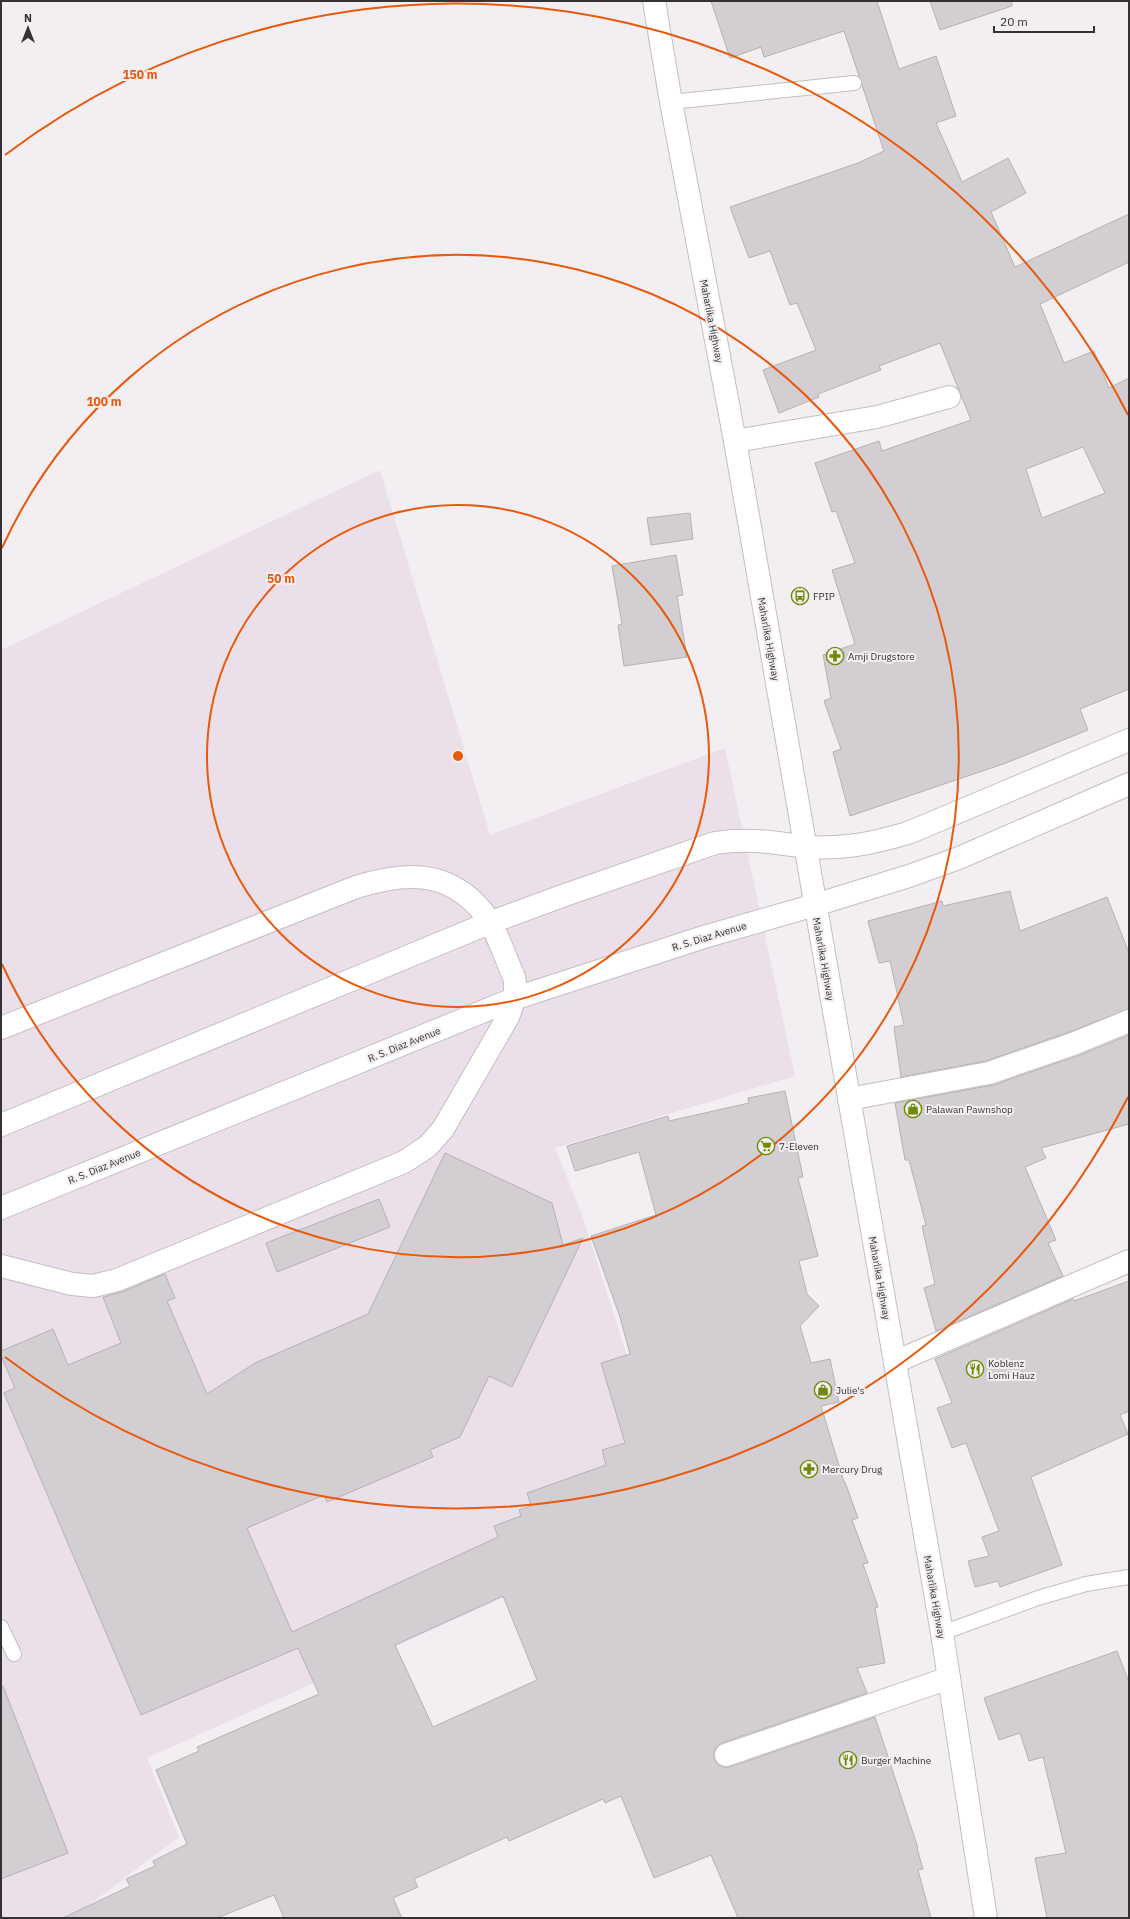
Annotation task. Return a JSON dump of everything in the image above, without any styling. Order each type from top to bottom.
[{"type":"main road","name":"Maharlika Highway","points":[[654,1],[671,102],[735,441],[942,1633],[986,1918]]},
{"type":"main road","points":[[735,441],[877,417],[949,397]]},
{"type":"main road","points":[[1,1125],[489,924],[565,895],[715,842],[737,839],[765,840],[805,848],[843,848],[877,842],[908,833],[1129,740]]},
{"type":"main road","name":"R. S. Diaz Avenue","points":[[1,1208],[516,998],[704,937],[909,876],[959,858],[1129,784]]},
{"type":"main road","points":[[1,1028],[356,887],[377,880],[413,876],[438,881],[454,888],[470,899],[482,912],[514,977],[516,998],[493,1044],[443,1129],[428,1146],[404,1162],[117,1280],[93,1286],[72,1284],[1,1266]]},
{"type":"main road","points":[[849,1099],[989,1073],[1073,1044],[1129,1021]]},
{"type":"main road","points":[[895,1362],[1129,1261]]},
{"type":"main road","points":[[726,1755],[949,1678]]},
{"type":"lane","points":[[671,102],[854,84]]},
{"type":"lane","points":[[942,1633],[1038,1598],[1086,1584],[1129,1577]]},
{"type":"lane","points":[[1,1627],[14,1654]]},
{"type":"shaded area","points":[[380,470],[490,835],[725,748],[795,1076],[555,1148],[581,1212],[670,1490],[514,1593],[147,1758],[179,1837],[72,1918],[1,1918],[1,650]]},
{"type":"building","points":[[711,1],[877,1],[899,69],[936,56],[956,116],[936,123],[962,182],[1008,158],[1026,193],[991,212],[1015,267],[1129,214],[1129,262],[1040,304],[1064,363],[1094,351],[1109,388],[1129,378],[1129,689],[1080,709],[1088,730],[1006,763],[850,816],[833,752],[841,749],[824,701],[831,698],[823,655],[855,644],[832,570],[855,563],[836,511],[832,512],[815,463],[879,441],[882,451],[971,420],[940,343],[879,366],[881,370],[818,394],[819,397],[779,413],[763,370],[816,350],[797,303],[790,305],[770,251],[749,258],[730,207],[858,163],[884,151],[844,31],[764,57],[761,47],[730,58]],"holes":[[[1083,447],[1105,493],[1042,518],[1026,469]]]},
{"type":"building","points":[[930,1],[1012,1],[1012,6],[940,30]]},
{"type":"building","points":[[690,513],[693,539],[651,545],[647,518]]},
{"type":"building","points":[[676,555],[683,595],[677,596],[687,657],[624,666],[618,625],[622,624],[612,566]]},
{"type":"building","points":[[1010,891],[1020,931],[1107,897],[1129,953],[1129,1009],[986,1061],[901,1077],[894,1027],[904,1025],[890,961],[879,963],[868,921],[942,901],[943,906]]},
{"type":"building","points":[[1129,1035],[1129,1124],[1041,1148],[1046,1158],[1025,1167],[1056,1240],[1048,1243],[1063,1276],[936,1331],[924,1288],[935,1284],[922,1226],[926,1225],[909,1160],[905,1160],[895,1103],[993,1085],[1077,1056]]},
{"type":"building","points":[[785,1091],[803,1177],[798,1178],[818,1256],[799,1261],[807,1294],[819,1306],[800,1326],[811,1363],[830,1359],[839,1402],[821,1406],[844,1482],[858,1518],[852,1520],[868,1563],[863,1564],[878,1607],[875,1608],[885,1663],[857,1668],[867,1693],[722,1743],[716,1747],[714,1759],[718,1765],[730,1767],[875,1717],[918,1848],[923,1869],[918,1870],[931,1918],[738,1918],[711,1855],[654,1878],[621,1796],[605,1803],[603,1799],[509,1841],[507,1837],[414,1879],[418,1887],[393,1898],[402,1918],[284,1918],[274,1895],[217,1918],[63,1918],[130,1886],[126,1879],[155,1866],[153,1861],[187,1844],[156,1770],[199,1751],[197,1747],[319,1694],[298,1648],[141,1715],[4,1393],[15,1388],[1,1356],[1,1351],[53,1329],[68,1365],[121,1343],[103,1297],[122,1292],[165,1274],[175,1298],[167,1301],[207,1394],[255,1363],[368,1314],[445,1153],[552,1203],[563,1245],[583,1238],[512,1387],[489,1376],[460,1437],[430,1450],[433,1457],[327,1502],[324,1495],[247,1528],[292,1632],[498,1537],[494,1526],[521,1516],[519,1510],[531,1506],[527,1493],[606,1465],[602,1450],[625,1443],[601,1363],[630,1354],[620,1317],[591,1236],[656,1215],[639,1152],[575,1171],[567,1146],[668,1116],[669,1121],[749,1103],[748,1098]],"holes":[[[503,1596],[537,1680],[433,1727],[395,1645]]]},
{"type":"building","points":[[379,1199],[390,1227],[277,1272],[266,1243]]},
{"type":"building","points":[[1129,1281],[1129,1411],[1120,1415],[1128,1434],[1031,1477],[1062,1565],[1000,1587],[998,1581],[975,1587],[968,1561],[989,1556],[982,1537],[999,1531],[966,1443],[952,1448],[937,1408],[952,1403],[935,1359],[1073,1299],[1074,1301]]},
{"type":"building","points":[[1117,1651],[1129,1682],[1129,1918],[1047,1918],[1035,1858],[1066,1853],[1043,1757],[1029,1761],[1020,1733],[999,1740],[984,1698]]},
{"type":"building","points":[[3,1686],[68,1853],[1,1879],[1,1687]]},
{"type":"place","name":"FPIP","points":[[800,596]]},
{"type":"place","name":"Amji Drugstore","points":[[835,656]]},
{"type":"place","name":"Palawan Pawnshop","points":[[913,1109]]},
{"type":"place","name":"7-Eleven","points":[[766,1146]]},
{"type":"place","name":"Koblenz Lomi Hauz","points":[[975,1369]]},
{"type":"place","name":"Julie's","points":[[823,1390]]},
{"type":"place","name":"Mercury Drug","points":[[809,1469]]},
{"type":"place","name":"Burger Machine","points":[[848,1760]]}]
